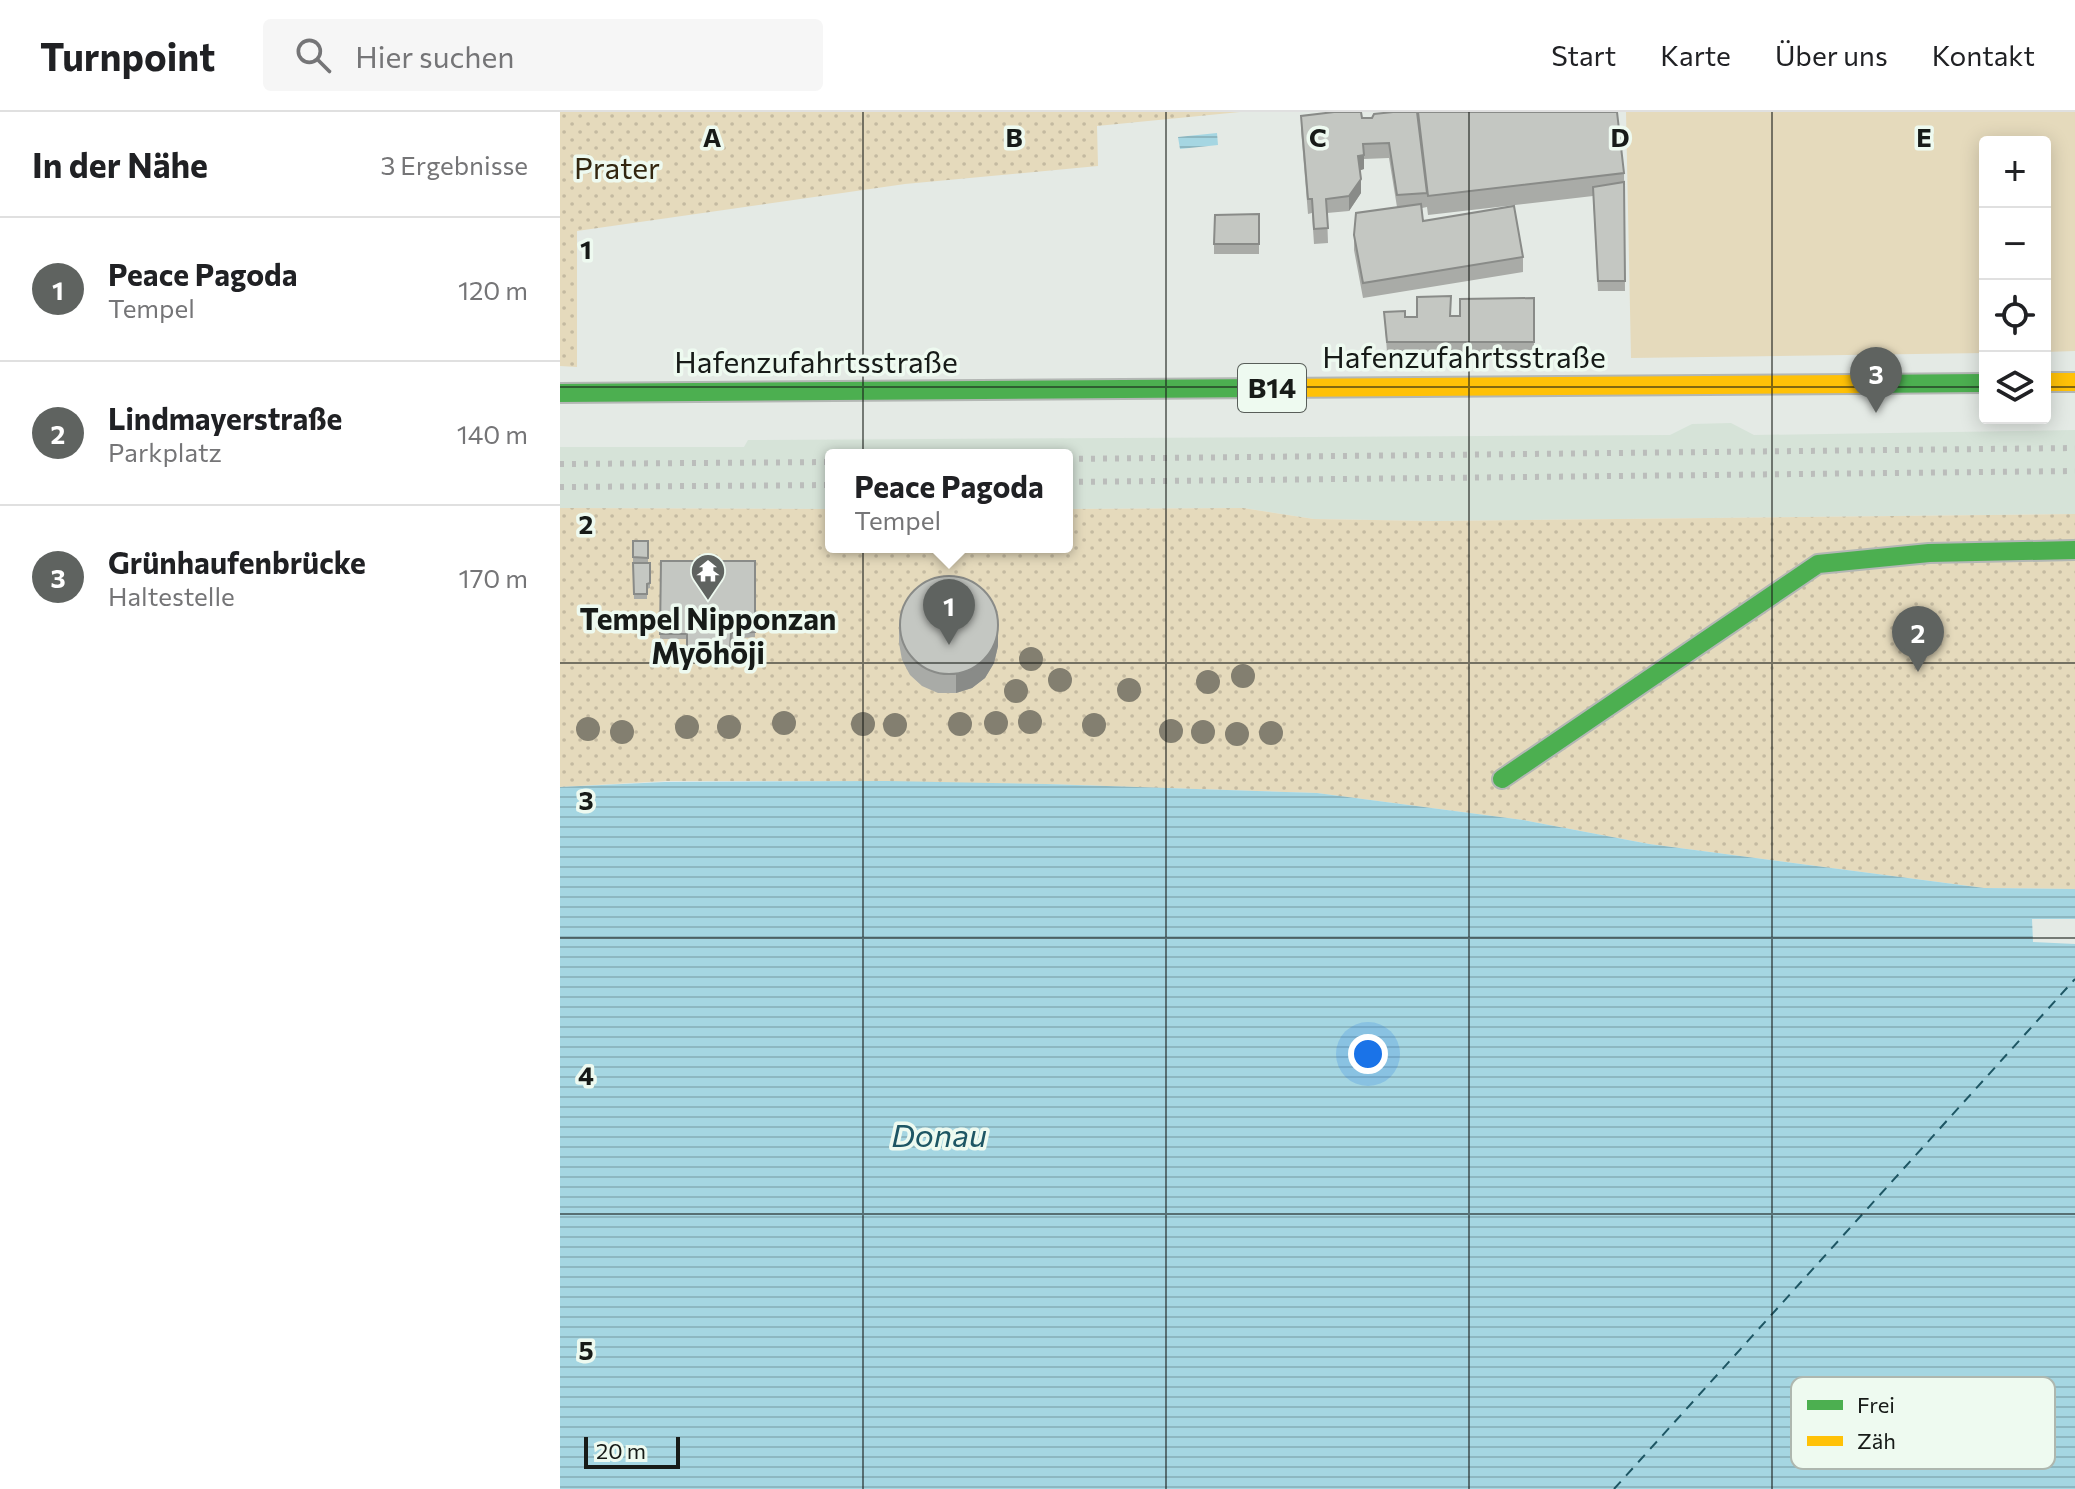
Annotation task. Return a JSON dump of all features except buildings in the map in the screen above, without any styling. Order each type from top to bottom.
[{"type":"main road","points":[[2051,382],[2075,382]]},
{"type":"main road","name":"Hafenzufahrtsstraße","points":[[560,393],[1979,383]]},
{"type":"main road","points":[[1502,779],[1818,564],[1998,550],[2075,550]]},
{"type":"shaded area","points":[[1731,423],[1754,435],[2075,430],[2075,514],[1433,521],[1314,519],[1243,508],[1073,509],[1073,449],[825,449],[825,509],[560,508],[560,447],[744,447],[748,440],[1670,435],[1692,424]]},
{"type":"green space","name":"Prater","points":[[560,112],[1240,112],[1097,126],[1098,166],[905,184],[577,231],[577,367],[560,366]]},
{"type":"green space","points":[[1626,112],[2075,112],[2075,351],[2051,352],[2051,136],[1979,136],[1979,353],[1631,358]]},
{"type":"green space","points":[[560,508],[825,509],[825,553],[1073,553],[1073,509],[1243,508],[1314,519],[1433,521],[2075,514],[2075,889],[1984,888],[1649,844],[1523,820],[1317,793],[1046,784],[806,781],[667,781],[560,787]]},
{"type":"water","points":[[1217,133],[1218,145],[1180,149],[1178,137]]},
{"type":"water","name":"Donau","points":[[887,781],[1317,793],[1523,820],[1649,844],[1984,888],[2075,889],[2075,1489],[560,1489],[560,787],[665,782]]},
{"type":"pier","points":[[2032,919],[2075,919],[2075,944],[2033,942]]},
{"type":"ferry route","points":[[1614,1489],[2075,979]]},
{"type":"railway","points":[[1073,459],[2075,448]]},
{"type":"railway","points":[[560,464],[825,462]]},
{"type":"railway","points":[[1073,482],[2075,471]]},
{"type":"railway","points":[[560,487],[825,485]]},
{"type":"traffic: fast","points":[[1859,384],[1979,383]]},
{"type":"traffic: fast","points":[[560,393],[1267,388]]},
{"type":"traffic: fast","points":[[1502,779],[1818,564],[1929,553],[2075,550]]},
{"type":"traffic: slow","points":[[2051,382],[2075,382]]},
{"type":"traffic: slow","points":[[1267,388],[1859,384]]},
{"type":"place","name":"Grünhaufenbrücke","points":[[1876,413]]},
{"type":"place","name":"Tempel Nipponzan Myōhōji","points":[[708,602]]},
{"type":"place","name":"Peace Pagoda","points":[[949,645]]},
{"type":"place","name":"Lindmayerstraße","points":[[1918,672]]}]
